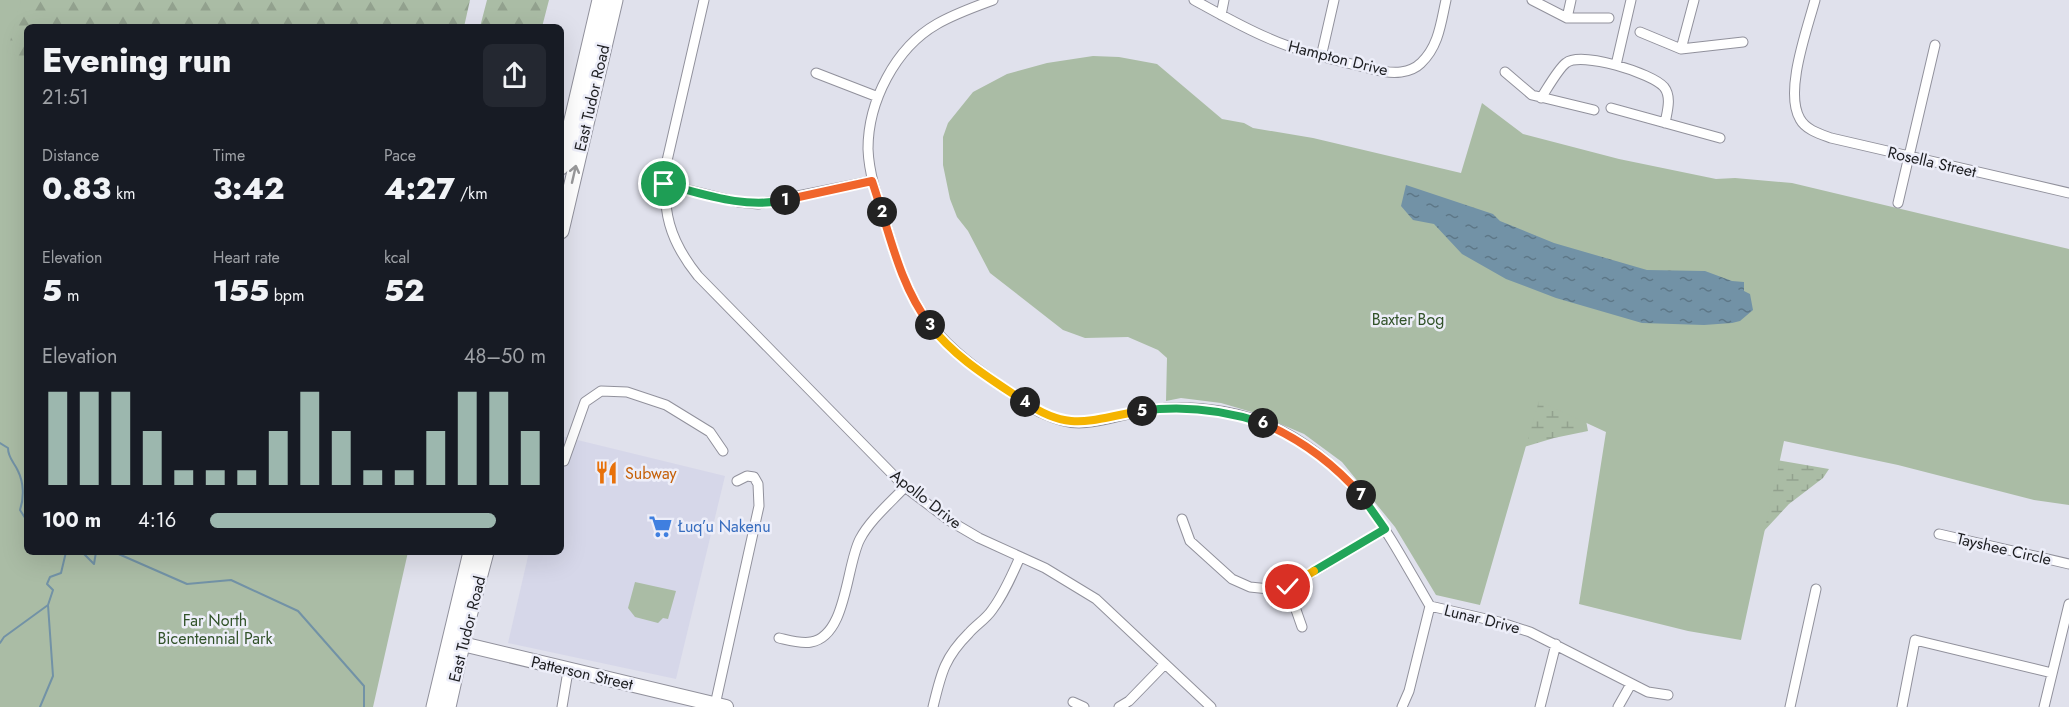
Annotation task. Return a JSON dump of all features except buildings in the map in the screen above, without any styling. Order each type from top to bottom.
[{"type":"main road","name":"East Tudor Road","points":[[564,155],[600,0]]},
{"type":"main road","name":"East Tudor Road","points":[[564,218],[615,0]]},
{"type":"main road","name":"East Tudor Road","points":[[448,707],[455,643],[470,555]]},
{"type":"main road","name":"East Tudor Road","points":[[434,707],[485,555]]},
{"type":"street","name":"Apollo Drive","points":[[704,0],[666,165],[664,184],[665,212],[672,235],[683,258],[905,487],[950,522],[1071,582],[1096,600],[1211,707]]},
{"type":"street","points":[[816,73],[878,97],[888,75],[907,48],[934,25],[962,11],[993,0]]},
{"type":"street","name":"Hampton Drive","points":[[1194,0],[1268,39],[1321,57],[1400,73],[1421,64],[1437,40],[1446,0]]},
{"type":"street","points":[[1221,15],[1224,0]]},
{"type":"street","points":[[1321,57],[1334,0]]},
{"type":"street","points":[[1532,0],[1567,18],[1609,18]]},
{"type":"street","points":[[1567,18],[1571,0]]},
{"type":"street","points":[[1616,65],[1631,0]]},
{"type":"street","points":[[1681,49],[1694,0]]},
{"type":"street","name":"Rosella Street","points":[[1815,0],[1793,88],[1795,106],[1800,120],[1814,132],[1910,157],[2069,193]]},
{"type":"street","points":[[1640,32],[1681,49],[1743,42]]},
{"type":"street","points":[[1898,204],[1935,45]]},
{"type":"street","points":[[1541,98],[1566,63],[1590,60],[1616,65],[1652,79],[1663,86],[1668,96],[1665,123]]},
{"type":"street","points":[[1505,72],[1532,95],[1594,110]]},
{"type":"street","name":"Lunar Drive","points":[[878,97],[868,149],[872,181],[900,270],[922,314],[942,338],[968,363],[1040,413],[1058,420],[1079,423],[1153,409],[1182,408],[1217,411],[1264,423],[1292,436],[1343,474],[1365,500],[1385,529],[1430,606],[1530,632],[1648,692],[1668,695]]},
{"type":"street","points":[[1611,108],[1720,138]]},
{"type":"street","points":[[664,184],[738,202],[758,204],[872,181]]},
{"type":"street","points":[[564,461],[585,402],[601,391],[627,392],[666,405],[710,432],[723,451]]},
{"type":"street","name":"Patterson Street","points":[[455,643],[721,706],[759,506],[758,484],[754,477],[747,476],[737,481]]},
{"type":"street","points":[[779,638],[810,643],[820,639],[835,623],[843,604],[855,550],[861,537],[905,487]]},
{"type":"street","points":[[1182,519],[1190,541],[1232,579],[1250,587],[1269,589],[1288,587],[1385,529]]},
{"type":"street","name":"Tayshee Circle","points":[[1939,534],[2069,564]]},
{"type":"street","points":[[933,707],[948,657],[972,629],[991,613],[1003,595],[1020,557]]},
{"type":"street","points":[[1288,587],[1302,627]]},
{"type":"street","points":[[1790,707],[1816,589]]},
{"type":"street","points":[[2044,707],[2069,604]]},
{"type":"street","points":[[1402,707],[1409,691],[1430,606]]},
{"type":"street","points":[[1902,707],[1915,640],[2052,673]]},
{"type":"street","points":[[1540,707],[1556,644]]},
{"type":"street","points":[[1119,707],[1129,700],[1164,664]]},
{"type":"street","points":[[562,707],[568,671]]},
{"type":"street","points":[[1618,707],[1631,684]]},
{"type":"street","points":[[1073,702],[1084,707]]},
{"type":"shaded area","points":[[564,437],[725,476],[676,679],[508,643],[528,555],[564,555]]},
{"type":"green space","points":[[0,0],[470,0],[465,24],[24,24],[24,216],[22,215]]},
{"type":"green space","name":"Far North Bicentennial Park","points":[[0,0],[21,0],[7,53],[24,57],[24,555],[407,555],[373,707],[0,707]]},
{"type":"green space","points":[[487,0],[549,0],[543,24],[481,24]]},
{"type":"green space","name":"Baxter Bog","points":[[1093,56],[1119,57],[1157,64],[1222,119],[1244,123],[1253,128],[1313,138],[1461,173],[1482,103],[1523,134],[1619,159],[1716,179],[1735,178],[1792,183],[2069,249],[2069,505],[2034,500],[1898,465],[1784,441],[1741,640],[1688,631],[1579,604],[1606,432],[1539,401],[1480,605],[1436,595],[1395,527],[1342,462],[1304,434],[1255,413],[1221,403],[1181,398],[1166,401],[1167,358],[1158,350],[1128,337],[1085,338],[1063,330],[990,273],[968,231],[957,217],[950,199],[943,165],[943,137],[948,123],[973,92],[1007,74],[1047,63]]},
{"type":"green space","points":[[1478,344],[1580,388],[1588,431],[1521,448]]},
{"type":"green space","points":[[1770,459],[1829,469],[1823,478],[1789,504],[1749,547]]},
{"type":"green space","points":[[635,582],[676,591],[668,619],[663,618],[658,623],[635,617],[628,608]]},
{"type":"water","points":[[1406,185],[1493,214],[1500,221],[1554,243],[1647,270],[1705,271],[1732,281],[1744,282],[1744,291],[1750,294],[1753,310],[1740,321],[1732,323],[1704,325],[1642,323],[1556,298],[1506,279],[1462,254],[1434,224],[1413,220],[1401,206]]},
{"type":"waterway","points":[[0,443],[8,448],[20,476],[23,490],[20,510],[24,516]]},
{"type":"waterway","points":[[0,643],[4,637],[48,605],[53,590],[47,584],[50,577],[61,573],[65,555]]},
{"type":"waterway","points":[[85,555],[94,564],[96,555]]},
{"type":"waterway","points":[[121,555],[187,584],[231,580],[298,611],[364,686],[364,707]]},
{"type":"waterway","points":[[40,707],[53,676],[48,605]]},
{"type":"place","name":"Subway","points":[[607,473]]},
{"type":"place","name":"Łuq’u Nakenu","points":[[660,526]]},
{"type":"route","points":[[664,184],[738,202],[758,204],[872,181],[900,270],[922,314],[949,346],[968,363],[1040,413],[1058,420],[1079,423],[1153,409],[1209,410],[1234,414],[1264,423],[1292,436],[1343,474],[1385,529],[1288,587]]}]
